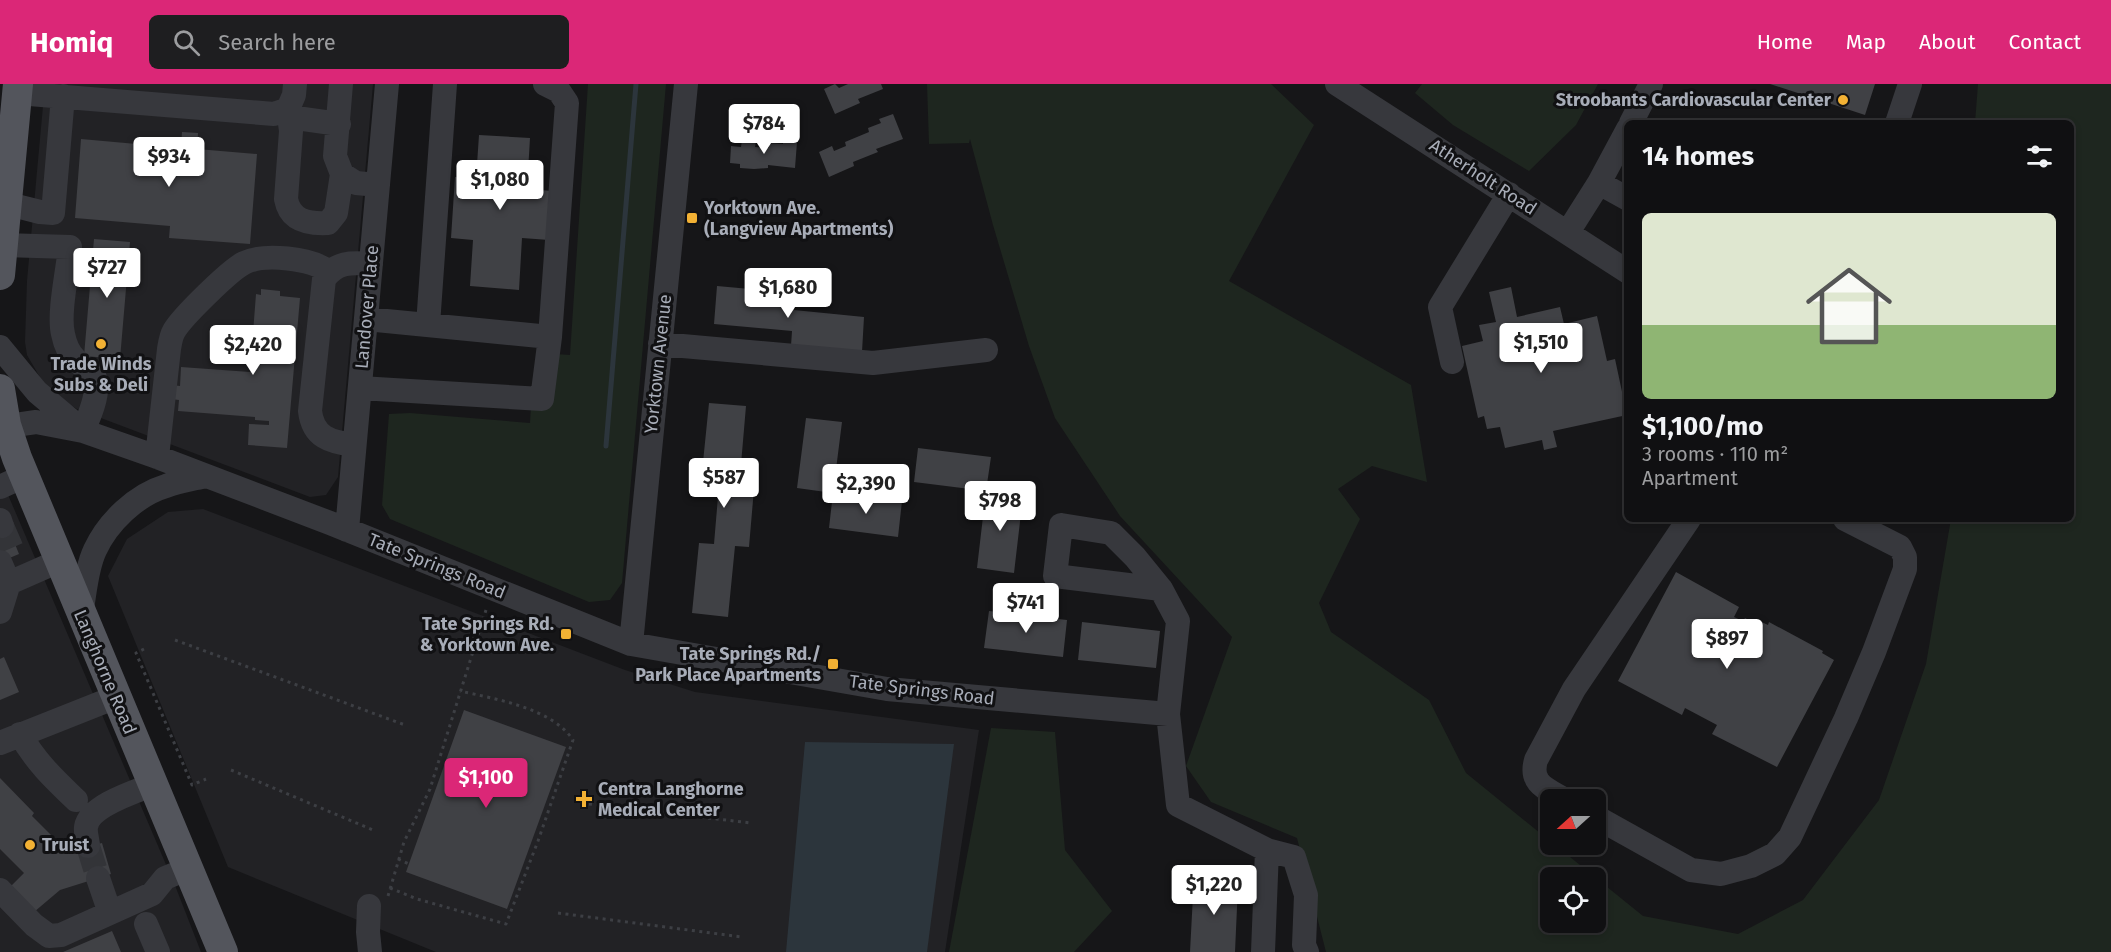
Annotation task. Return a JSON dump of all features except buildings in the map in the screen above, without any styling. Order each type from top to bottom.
[{"type":"main road","points":[[0,275],[3,202],[18,88]]},
{"type":"main road","name":"Langhorne Road","points":[[0,389],[3,426],[12,481],[59,561],[187,869],[216,950]]},
{"type":"street","points":[[295,84],[289,113],[291,131],[286,199],[296,219],[314,224],[328,223],[336,213],[342,174],[335,156],[341,84]]},
{"type":"street","name":"Landover Place","points":[[346,530],[387,84]]},
{"type":"street","points":[[429,325],[445,84]]},
{"type":"street","points":[[360,388],[542,399],[550,337],[567,103],[559,91],[545,84]]},
{"type":"street","name":"Yorktown Avenue","points":[[631,644],[686,84]]},
{"type":"street","name":"Atherholt Road","points":[[1337,84],[1624,269]]},
{"type":"street","points":[[1633,120],[1651,84]]},
{"type":"street","points":[[1898,120],[1910,84]]},
{"type":"street","points":[[18,88],[63,96],[274,114],[289,113],[339,124]]},
{"type":"street","points":[[3,202],[40,212],[53,213],[63,96]]},
{"type":"street","points":[[1568,232],[1599,183],[1624,136]]},
{"type":"street","points":[[342,174],[356,183],[378,185]]},
{"type":"street","points":[[1599,183],[1624,197]]},
{"type":"street","points":[[1452,362],[1440,307],[1509,194]]},
{"type":"street","points":[[2,237],[70,247],[62,333],[68,350],[96,381],[95,394],[83,431]]},
{"type":"street","points":[[157,457],[172,333],[232,272],[245,262],[261,259],[309,261],[321,266],[326,275],[310,411],[312,424],[319,433],[329,438],[340,443],[354,445]]},
{"type":"street","points":[[326,275],[338,265],[352,262],[371,264]]},
{"type":"street","points":[[366,319],[550,337]]},
{"type":"street","points":[[660,344],[873,363],[986,350]]},
{"type":"street","name":"Tate Springs Road","points":[[0,347],[37,392],[83,431]]},
{"type":"street","name":"Tate Springs Road","points":[[3,426],[36,422],[83,431],[346,530],[631,644],[887,688],[1168,714]]},
{"type":"street","points":[[81,614],[95,549],[111,526],[133,503],[164,486],[206,476]]},
{"type":"street","points":[[1546,789],[1536,781],[1533,770],[1536,760],[1574,689],[1687,522]]},
{"type":"street","points":[[1606,823],[1691,870],[1721,874],[1751,866],[1775,854],[1790,837],[1846,718],[1905,569],[1905,557],[1900,547],[1851,522]]},
{"type":"street","points":[[0,612],[10,572],[59,561]]},
{"type":"street","points":[[1161,589],[1179,621],[1168,714],[1178,805],[1267,850],[1294,857],[1306,895],[1304,945],[1306,952]]},
{"type":"street","points":[[10,738],[116,697]]},
{"type":"street","points":[[10,738],[31,754],[76,800]]},
{"type":"street","points":[[88,846],[86,828],[89,819],[96,811],[152,785]]},
{"type":"street","points":[[1263,952],[1267,850]]},
{"type":"street","points":[[0,890],[34,925],[49,936],[61,935],[152,894],[165,878],[187,869]]},
{"type":"street","points":[[98,878],[110,913]]},
{"type":"street","points":[[370,952],[368,932],[379,901]]},
{"type":"street","points":[[146,924],[158,952]]},
{"type":"path","points":[[379,901],[390,888],[404,841],[430,789],[486,610]]},
{"type":"path","points":[[175,640],[405,725]]},
{"type":"path","points":[[144,649],[136,653],[192,785],[206,779]]},
{"type":"path","points":[[390,888],[417,899],[506,924],[519,893],[550,796],[573,740],[542,714],[460,691]]},
{"type":"path","points":[[158,722],[164,719]]},
{"type":"path","points":[[231,770],[373,830]]},
{"type":"path","points":[[589,804],[751,823]]},
{"type":"path","points":[[398,859],[409,864]]},
{"type":"path","points":[[514,891],[519,893]]},
{"type":"path","points":[[558,913],[742,937]]},
{"type":"shaded area","points":[[45,84],[373,84],[338,477],[326,495],[310,497],[77,409],[48,391],[27,355],[25,342],[27,281]]},
{"type":"shaded area","points":[[588,84],[666,84],[622,583],[610,600],[589,602],[390,519],[382,505],[389,414],[410,413],[530,423],[531,406],[555,354],[570,355]]},
{"type":"shaded area","points":[[927,84],[1271,84],[1314,125],[1229,281],[1411,385],[1427,482],[1372,466],[1338,489],[1360,519],[1319,603],[1331,632],[1429,700],[1466,773],[1540,833],[1540,855],[1568,855],[1582,867],[1540,867],[1540,933],[1606,933],[1606,886],[1643,916],[1738,934],[1803,900],[1879,800],[1926,664],[1950,522],[2074,522],[2074,120],[1975,120],[1978,84],[2111,84],[2111,952],[1326,952],[1297,838],[1211,802],[1186,766],[1232,637],[1120,516],[1055,418],[1029,346],[970,139],[969,143],[929,144]]},
{"type":"shaded area","points":[[1422,84],[1598,84],[1576,125],[1529,171],[1453,125],[1415,93]]},
{"type":"shaded area","points":[[0,476],[176,888],[201,952],[0,952]]},
{"type":"shaded area","name":"Centra Langhorne Medical Center","points":[[203,509],[625,670],[695,692],[979,730],[945,952],[436,952],[228,867],[108,576],[127,539],[168,512]]},
{"type":"shaded area","points":[[991,728],[1055,732],[1065,850],[1112,911],[1074,952],[949,952]]},
{"type":"shaded area","points":[[805,742],[954,744],[927,952],[786,952]]},
{"type":"waterway","points":[[606,446],[636,84]]},
{"type":"tunnel","points":[[2,526],[15,556]]},
{"type":"tunnel","points":[[88,846],[98,878]]},
{"type":"place","name":"Stroobants Cardiovascular Center","points":[[1843,100]]},
{"type":"place","name":"Yorktown Ave. (Langview Apartments)","points":[[692,218]]},
{"type":"place","name":"Trade Winds Subs & Deli","points":[[101,344]]},
{"type":"place","name":"Tate Springs Rd. & Yorktown Ave.","points":[[566,634]]},
{"type":"place","name":"Tate Springs Rd./ Park Place Apartments","points":[[833,664]]},
{"type":"place","name":"Centra Langhorne Medical Center","points":[[584,799]]},
{"type":"place","name":"Truist","points":[[30,845]]}]
